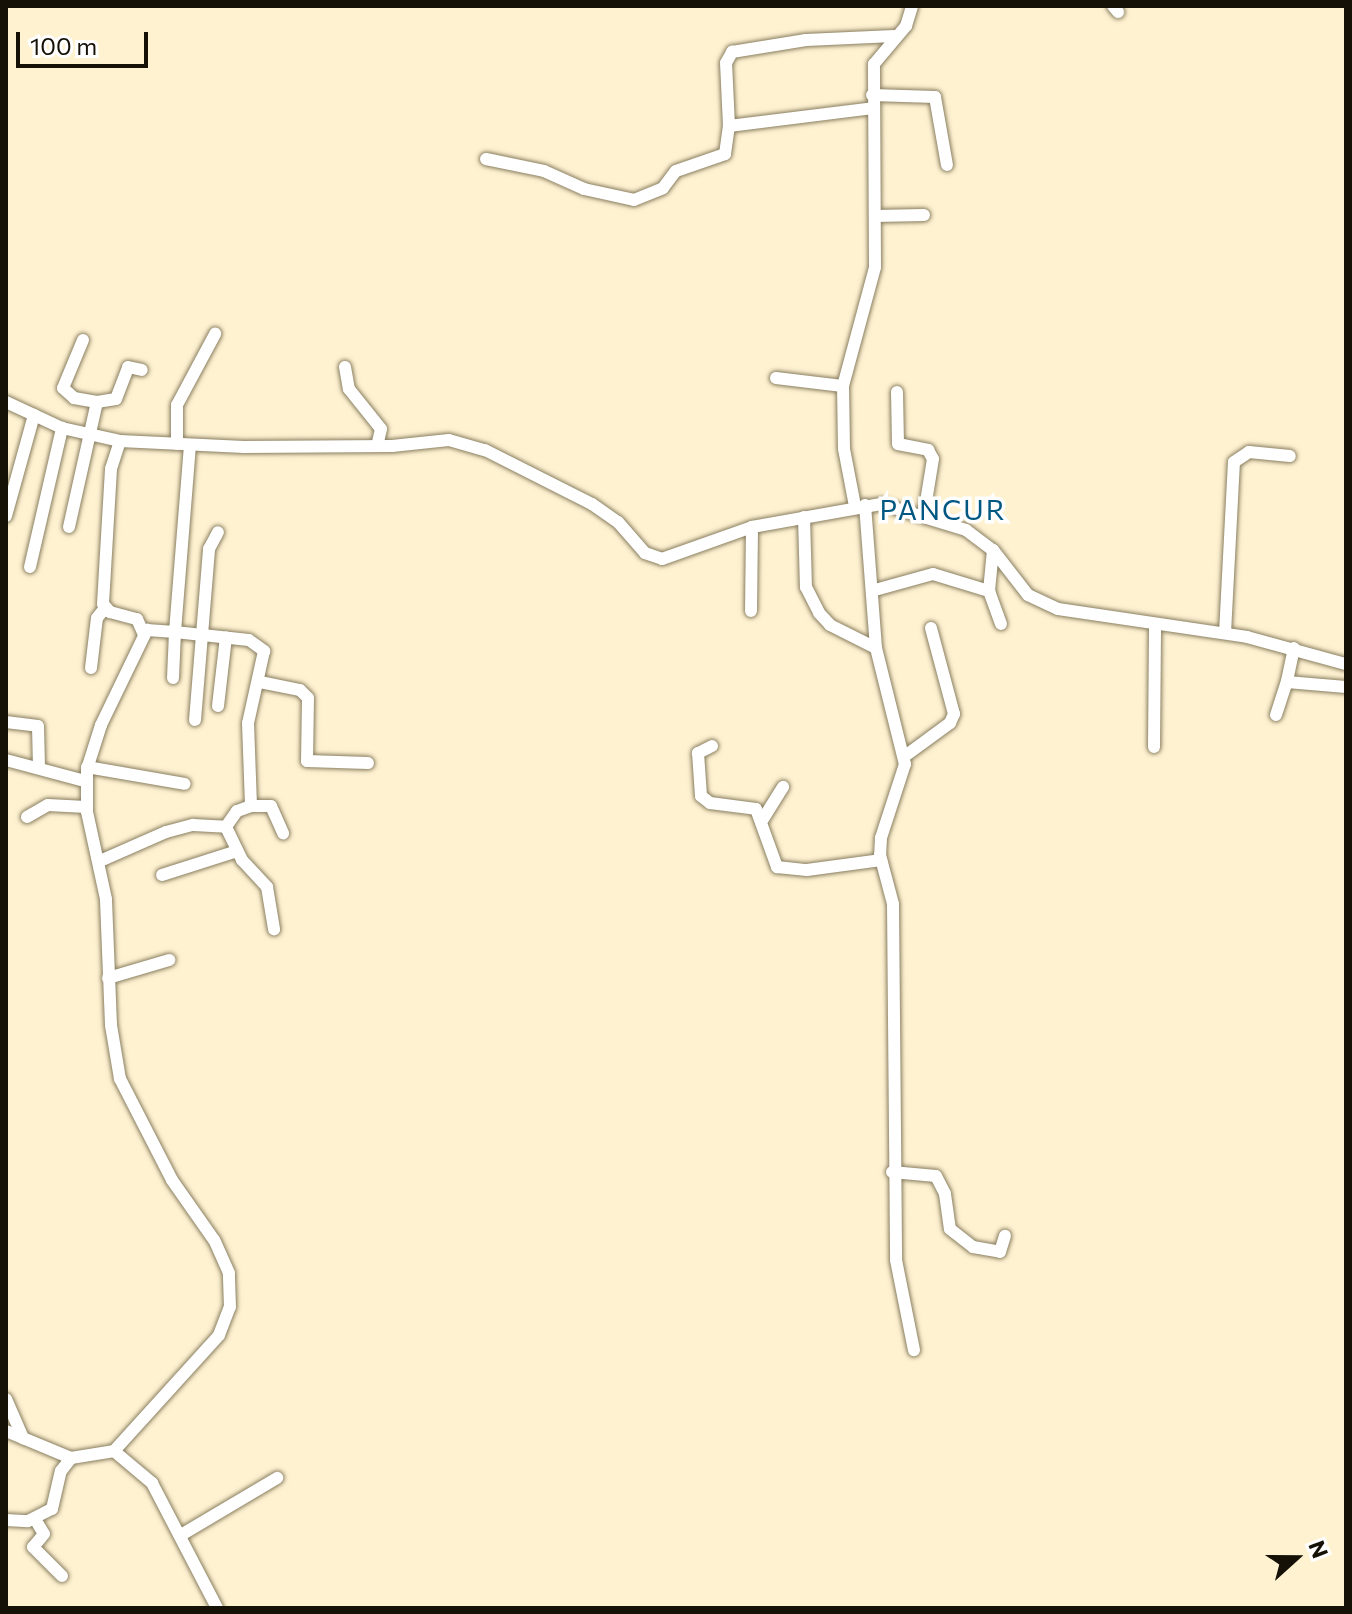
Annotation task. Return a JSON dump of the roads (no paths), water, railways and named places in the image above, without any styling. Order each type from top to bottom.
[{"type":"street","points":[[912,6],[897,36],[875,58],[872,101],[875,267],[843,386],[844,449],[860,505],[875,590],[876,648],[905,756],[881,838],[881,860],[893,904],[892,1172],[896,1260],[914,1350]]},
{"type":"street","points":[[486,159],[544,171],[584,189],[634,200],[663,188],[676,171],[725,154],[729,126],[726,63],[732,52],[806,40],[897,36]]},
{"type":"street","points":[[729,126],[872,101],[935,97],[947,165]]},
{"type":"street","points":[[875,216],[924,215]]},
{"type":"street","points":[[173,678],[184,445],[177,405],[215,334]]},
{"type":"street","points":[[83,340],[63,388],[74,398],[97,402],[116,399],[128,367],[142,370]]},
{"type":"street","points":[[345,367],[349,389],[381,429],[377,446]]},
{"type":"street","points":[[776,378],[843,386]]},
{"type":"street","points":[[897,392],[898,444],[928,450],[933,459],[924,514]]},
{"type":"street","points":[[6,402],[62,428],[120,441],[184,445],[377,446],[440,439],[485,450],[606,512],[645,553],[662,559],[752,527],[860,505],[924,514],[966,530],[993,550],[1036,600],[1075,613],[1225,633],[1294,648],[1346,664]]},
{"type":"street","points":[[69,527],[97,402]]},
{"type":"street","points":[[6,516],[34,415]]},
{"type":"street","points":[[30,567],[62,428]]},
{"type":"street","points":[[91,668],[97,618],[105,608],[105,541],[111,469],[120,441]]},
{"type":"street","points":[[1225,633],[1234,462],[1249,452],[1290,456]]},
{"type":"street","points":[[804,517],[806,587],[819,613],[830,625],[876,648]]},
{"type":"street","points":[[751,611],[752,527]]},
{"type":"street","points":[[195,720],[205,635],[209,549],[218,532]]},
{"type":"street","points":[[993,550],[989,591],[1001,624]]},
{"type":"street","points":[[875,590],[933,574],[989,591]]},
{"type":"street","points":[[105,608],[137,619],[144,635]]},
{"type":"street","points":[[1154,747],[1155,626]]},
{"type":"street","points":[[905,756],[950,723],[954,714],[931,628]]},
{"type":"street","points":[[6,1431],[71,1458],[114,1451],[219,1335],[227,1319],[231,1288],[214,1240],[172,1180],[130,1103],[111,1025],[100,861],[86,807],[87,767],[108,706],[131,670],[144,635],[151,629],[249,640],[264,651],[247,740],[251,806]]},
{"type":"street","points":[[218,706],[226,637]]},
{"type":"street","points":[[1276,715],[1294,648]]},
{"type":"street","points":[[260,682],[305,693],[310,704],[307,761],[368,763]]},
{"type":"street","points":[[1287,682],[1346,687]]},
{"type":"street","points":[[6,722],[38,726],[39,766]]},
{"type":"street","points":[[712,746],[698,753],[705,801],[756,809],[763,819],[773,860],[781,870],[881,860]]},
{"type":"street","points":[[6,760],[39,766],[85,781]]},
{"type":"street","points":[[87,767],[185,784]]},
{"type":"street","points":[[763,819],[783,787]]},
{"type":"street","points":[[27,817],[48,805],[86,807]]},
{"type":"street","points":[[226,827],[237,811],[251,806],[271,806],[283,833]]},
{"type":"street","points":[[100,861],[166,832],[193,825],[226,827]]},
{"type":"street","points":[[226,827],[237,851],[267,887],[274,929]]},
{"type":"street","points":[[162,875],[237,851]]},
{"type":"street","points":[[108,978],[169,960]]},
{"type":"street","points":[[892,1172],[936,1176],[945,1194],[950,1229],[969,1245],[1000,1252],[1005,1236]]},
{"type":"street","points":[[6,1399],[23,1438]]},
{"type":"street","points":[[114,1451],[152,1483],[217,1608]]},
{"type":"street","points":[[6,1520],[35,1519],[52,1509],[61,1471],[71,1458]]},
{"type":"street","points":[[181,1535],[277,1478]]},
{"type":"street","points":[[35,1519],[44,1534],[33,1547],[62,1576]]},
{"type":"district","name":"PANCUR","points":[[943,509]]}]
